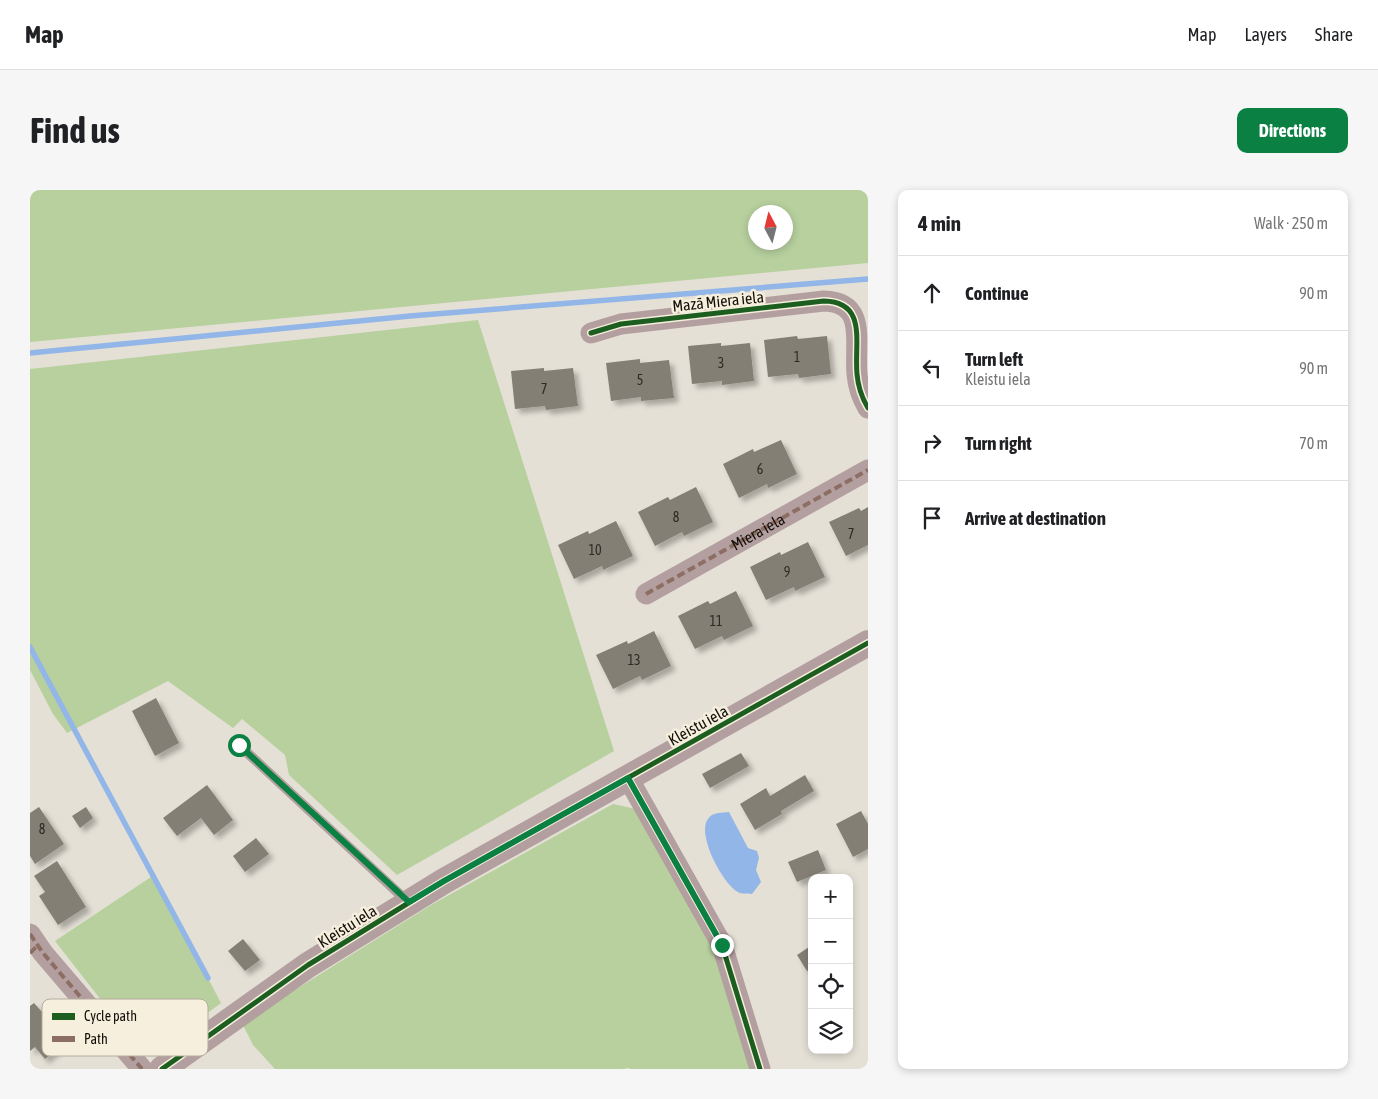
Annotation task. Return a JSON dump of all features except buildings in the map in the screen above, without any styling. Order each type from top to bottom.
[{"type":"street","name":"Mazā Miera iela","points":[[592,332],[621,324],[836,302],[848,307],[855,319],[857,328],[857,374],[868,408]]},
{"type":"street","name":"Miera iela","points":[[646,594],[868,470]]},
{"type":"street","name":"Kleistu iela","points":[[208,1036],[308,965],[444,881],[868,643]]},
{"type":"street","points":[[628,778],[722,945],[760,1069]]},
{"type":"street","points":[[33,944],[81,999]]},
{"type":"street","points":[[131,1056],[142,1069]]},
{"type":"street","name":"Kleistu iela","points":[[162,1069],[180,1056]]},
{"type":"lane","points":[[239,745],[409,902]]},
{"type":"green space","points":[[30,190],[868,190],[868,263],[30,342]]},
{"type":"green space","points":[[478,320],[614,751],[397,875],[289,775],[285,755],[242,719],[233,728],[168,681],[67,733],[53,714],[30,670],[30,369]]},
{"type":"green space","points":[[613,804],[636,809],[714,951],[751,1069],[275,1069],[253,1045],[242,1023],[431,905]]},
{"type":"green space","points":[[154,875],[221,1003],[208,1013],[208,999],[100,999],[55,941]]},
{"type":"water","points":[[729,812],[748,848],[757,851],[759,858],[756,870],[761,882],[752,894],[740,893],[734,889],[720,871],[709,847],[705,826],[708,819],[715,814]]},
{"type":"waterway","points":[[30,353],[410,316],[868,279]]},
{"type":"waterway","points":[[30,647],[208,978]]},
{"type":"marked path","points":[[646,594],[868,470]]},
{"type":"marked path","points":[[30,934],[43,953],[82,999]]},
{"type":"marked path","points":[[30,953],[38,945]]},
{"type":"marked path","points":[[131,1056],[142,1069]]},
{"type":"cycle path","points":[[591,333],[621,324],[824,301],[838,303],[847,308],[853,316],[856,326],[858,378],[861,392],[868,408]]},
{"type":"cycle path","points":[[208,1036],[308,965],[444,881],[868,643]]},
{"type":"cycle path","points":[[628,778],[722,945],[760,1069]]},
{"type":"cycle path","points":[[162,1069],[180,1056]]},
{"type":"route","points":[[239,745],[409,902],[628,778],[722,945]]}]
